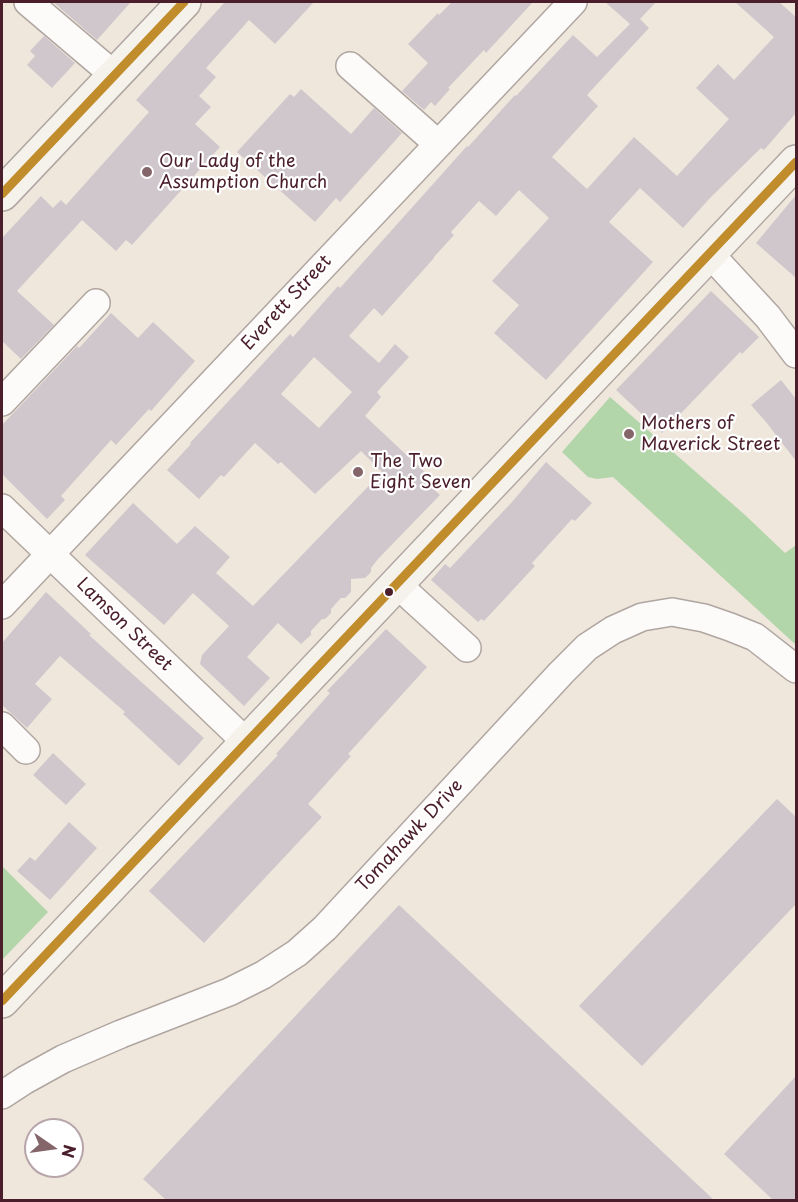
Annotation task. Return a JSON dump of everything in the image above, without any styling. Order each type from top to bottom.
[{"type":"main road","points":[[2,194],[184,2]]},
{"type":"main road","points":[[2,1001],[796,162]]},
{"type":"street","points":[[28,2],[114,75]]},
{"type":"street","name":"Everett Street","points":[[2,604],[573,2]]},
{"type":"street","points":[[350,66],[438,144]]},
{"type":"street","points":[[709,254],[768,316],[796,354]]},
{"type":"street","points":[[2,402],[96,303]]},
{"type":"street","name":"Lamson Street","points":[[2,507],[246,742]]},
{"type":"street","points":[[397,583],[467,648]]},
{"type":"street","name":"Tomahawk Drive","points":[[2,1095],[63,1059],[229,992],[297,954],[325,928],[561,673],[587,647],[614,630],[642,617],[672,612],[704,618],[755,637],[796,669]]},
{"type":"street","points":[[2,726],[26,750]]},
{"type":"green space","points":[[610,397],[744,514],[785,553],[796,545],[796,645],[613,477],[597,479],[588,477],[562,452]]},
{"type":"green space","points":[[2,866],[48,912],[2,960]]},
{"type":"building","points":[[53,2],[131,2],[97,40]]},
{"type":"building","points":[[225,2],[314,2],[275,44],[249,20],[206,68],[216,77],[199,96],[211,107],[195,124],[220,147],[132,245],[126,240],[116,251],[82,220],[17,291],[54,325],[21,359],[2,341],[2,238],[41,196],[53,208],[61,200],[66,205],[149,112],[136,100]]},
{"type":"building","points":[[452,2],[533,2],[486,53],[484,50],[448,88],[450,89],[435,106],[431,102],[424,110],[402,91],[428,63],[408,44]]},
{"type":"building","points":[[605,2],[656,2],[640,19],[649,28],[587,95],[598,106],[552,157],[587,189],[634,137],[677,176],[729,119],[696,88],[718,64],[734,80],[774,37],[735,2],[779,2],[796,17],[796,113],[764,150],[761,148],[683,228],[640,188],[609,222],[653,262],[546,380],[494,333],[519,305],[492,281],[549,218],[519,190],[496,216],[479,201],[451,232],[454,235],[382,316],[374,308],[349,336],[379,363],[395,344],[409,357],[377,392],[381,397],[365,416],[431,478],[427,483],[440,495],[378,559],[365,578],[351,579],[351,592],[345,598],[341,598],[331,609],[331,613],[322,619],[311,631],[311,635],[301,644],[278,623],[247,657],[270,678],[244,706],[200,664],[202,655],[229,626],[193,593],[164,625],[85,555],[133,503],[177,544],[195,526],[230,557],[216,573],[253,606],[382,472],[361,451],[315,494],[281,462],[278,464],[255,443],[224,477],[221,475],[199,499],[167,470],[290,334],[293,337],[338,286],[340,288],[467,146],[573,35],[597,57],[630,24]],"holes":[[[314,357],[352,392],[319,428],[281,394]]]},
{"type":"building","points":[[44,36],[75,63],[52,88],[27,65],[35,56],[30,51]]},
{"type":"building","points":[[301,89],[351,134],[374,108],[402,133],[340,202],[336,198],[315,222],[237,152],[290,94],[294,97]]},
{"type":"building","points":[[796,195],[796,278],[756,243]]},
{"type":"building","points":[[711,291],[759,337],[742,354],[740,352],[662,433],[616,390]]},
{"type":"building","points":[[111,313],[138,338],[153,322],[195,361],[151,411],[149,409],[116,445],[111,440],[61,496],[65,500],[47,519],[2,474],[2,425]]},
{"type":"building","points":[[781,380],[796,399],[796,461],[751,405]]},
{"type":"building","points":[[546,462],[592,503],[575,521],[572,519],[532,563],[535,566],[484,621],[481,619],[478,622],[431,580],[445,564],[450,568]]},
{"type":"building","points":[[46,592],[91,634],[89,635],[204,738],[179,766],[123,714],[125,712],[60,656],[35,684],[52,699],[27,728],[2,705],[2,643]]},
{"type":"building","points":[[386,629],[427,667],[348,754],[351,756],[308,804],[322,817],[204,943],[149,891],[278,755],[276,754],[330,693],[327,691]]},
{"type":"building","points":[[53,753],[86,784],[66,805],[33,775]]},
{"type":"building","points":[[777,799],[796,817],[796,904],[642,1066],[579,1006]]},
{"type":"building","points":[[69,822],[97,848],[50,900],[17,871],[30,857],[35,861]]},
{"type":"building","points":[[399,905],[714,1200],[166,1200],[143,1179]]},
{"type":"building","points":[[796,1076],[796,1200],[773,1200],[724,1154]]},
{"type":"transit line","points":[[2,194],[184,2]]},
{"type":"transit line","points":[[2,1001],[796,162]]},
{"type":"place","name":"Our Lady of the Assumption Church","points":[[147,172]]},
{"type":"place","name":"Mothers of Maverick Street","points":[[629,434]]},
{"type":"place","name":"The Two Eight Seven","points":[[358,472]]}]
